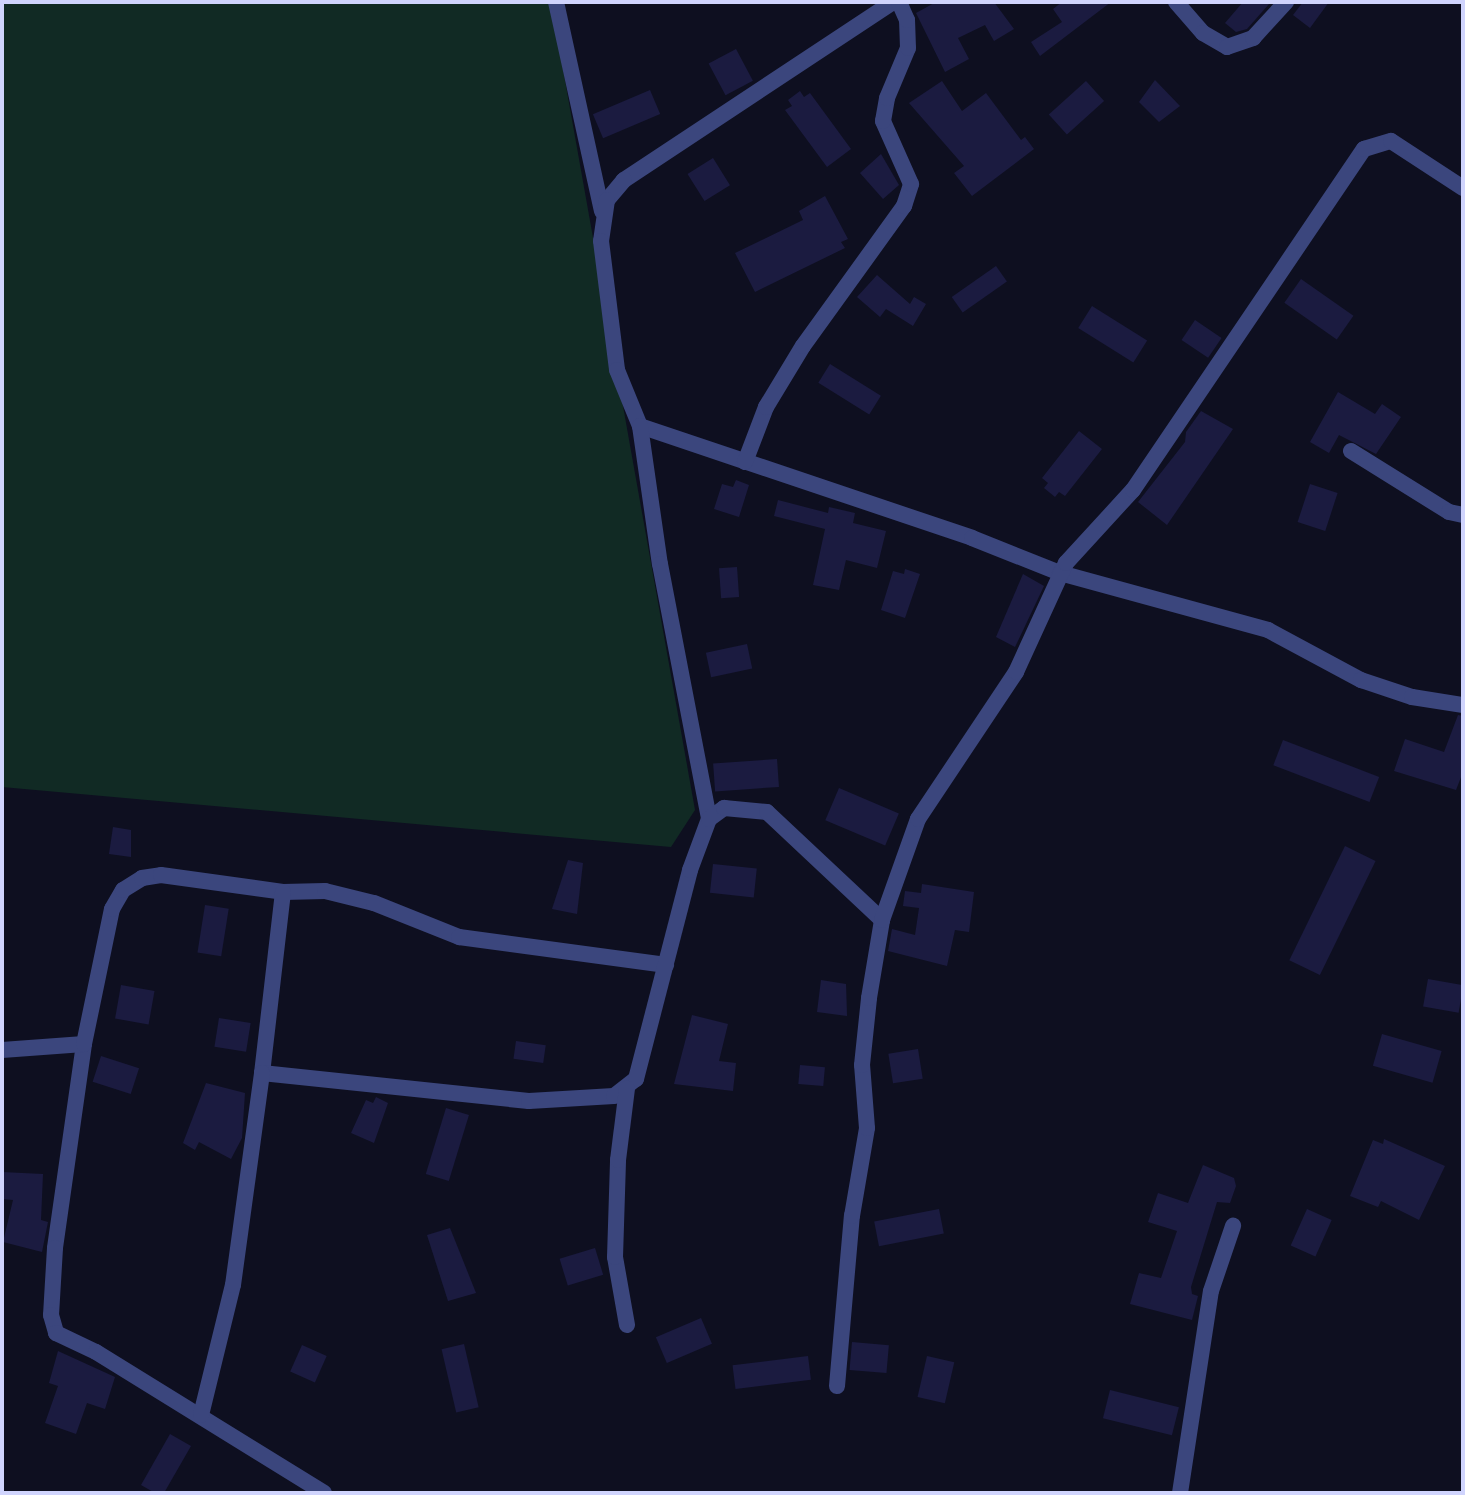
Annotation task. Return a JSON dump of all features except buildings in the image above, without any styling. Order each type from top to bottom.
[{"type":"street","points":[[262,1073],[529,1101],[585,1101],[627,1089],[636,1079],[690,870],[709,819],[660,564],[640,426],[617,370],[601,241],[603,212],[556,2]]},
{"type":"street","points":[[603,212],[624,180],[896,2],[907,20],[908,48],[887,98],[883,121],[911,184],[904,206],[803,346],[766,407],[745,462]]},
{"type":"street","points":[[1176,2],[1203,33],[1227,47],[1253,38],[1286,2]]},
{"type":"street","points":[[837,1386],[852,1216],[867,1128],[862,1065],[882,920],[918,819],[1016,672],[1060,573],[1133,490],[1364,149],[1391,141],[1463,188]]},
{"type":"street","points":[[640,426],[972,538],[1060,573],[1259,627],[1361,680],[1412,697],[1463,705]]},
{"type":"street","points":[[1351,451],[1449,512],[1463,515]]},
{"type":"street","points":[[709,819],[724,808],[767,812],[840,875],[882,920]]},
{"type":"street","points":[[324,1493],[96,1352],[61,1338],[52,1326],[55,1248],[84,1044],[112,909],[123,890],[142,878],[179,874],[238,889],[325,891],[374,903],[459,937],[666,965]]},
{"type":"street","points":[[201,1415],[233,1285],[283,892]]},
{"type":"street","points":[[2,1050],[84,1044]]},
{"type":"street","points":[[627,1089],[618,1160],[615,1257],[627,1325]]},
{"type":"street","points":[[1180,1493],[1211,1291],[1233,1226]]},
{"type":"green space","points":[[2,2],[551,2],[695,810],[671,847],[2,787]]}]
